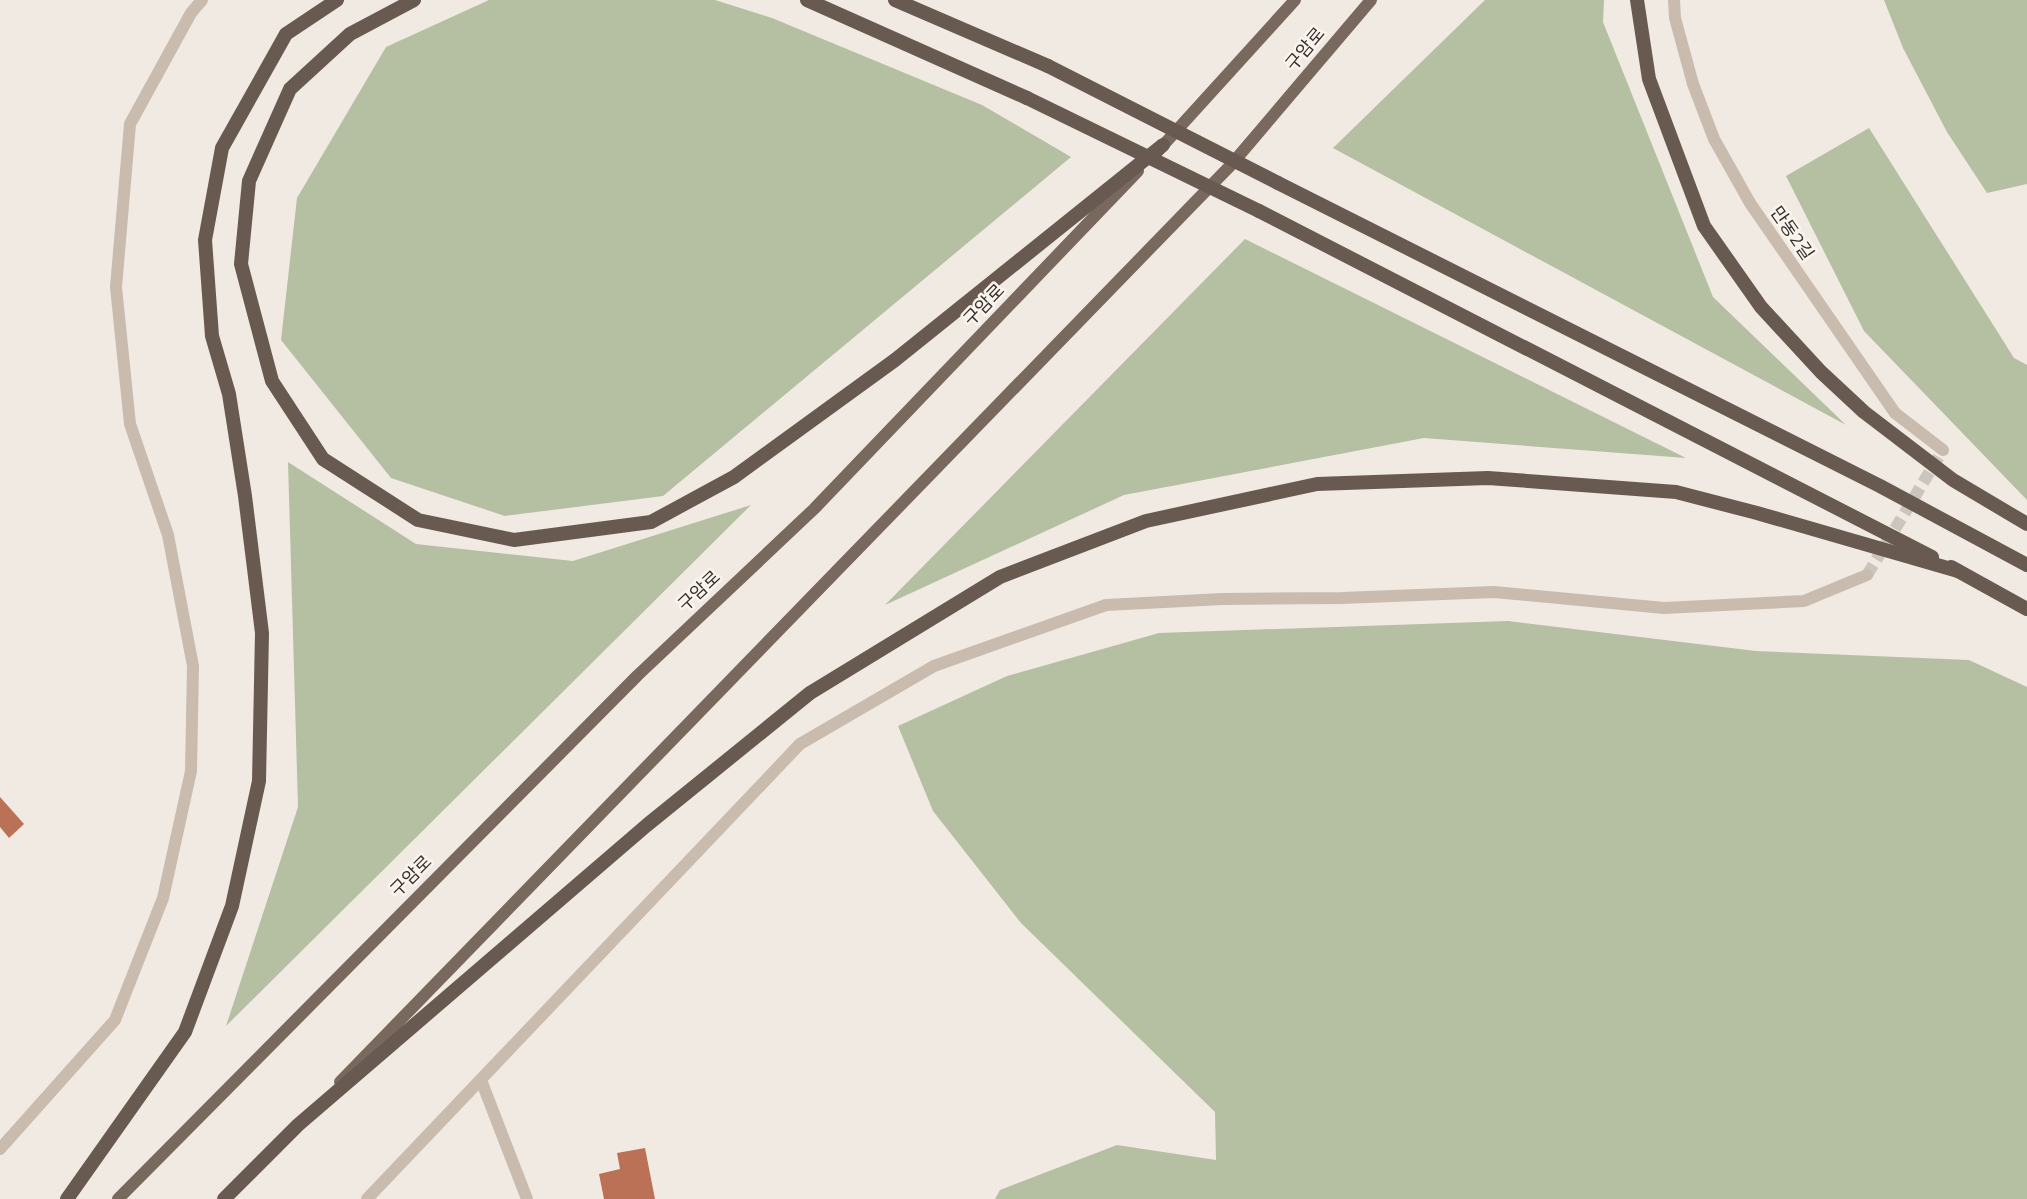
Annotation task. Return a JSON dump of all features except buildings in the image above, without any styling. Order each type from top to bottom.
[{"type":"highway","points":[[67,1199],[185,1032],[232,906],[259,781],[262,633],[245,496],[229,394],[212,336],[206,240],[222,148],[286,34],[337,0]]},
{"type":"highway","points":[[414,0],[350,34],[290,90],[250,181],[241,264],[272,381],[323,459],[418,520],[514,540],[651,522],[734,477],[895,360],[1163,146]]},
{"type":"highway","points":[[807,0],[1027,98],[1258,211],[1958,571],[2027,609]]},
{"type":"highway","points":[[895,0],[1048,66],[1880,486],[2027,565]]},
{"type":"highway","points":[[1637,0],[1649,79],[1704,226],[1761,307],[1821,372],[1864,412],[1953,480],[2027,524]]},
{"type":"highway","points":[[298,1125],[647,824],[810,693],[1000,577],[1146,522],[1317,484],[1488,478],[1676,492],[1757,513],[1958,571]]},
{"type":"highway","name":"구암로","points":[[224,1199],[298,1125]]},
{"type":"main road","name":"구암로","points":[[118,1199],[638,675],[814,509],[1163,146],[1295,0]]},
{"type":"main road","name":"구암로","points":[[298,1125],[1231,165],[1371,0]]},
{"type":"street","points":[[0,1149],[115,1020],[163,898],[190,771],[193,666],[168,535],[130,424],[116,287],[130,124],[191,13],[202,0]]},
{"type":"street","name":"만동2길","points":[[1674,0],[1675,18],[1693,84],[1714,139],[1750,203],[1895,412],[1943,450]]},
{"type":"street","points":[[367,1199],[800,744],[934,666],[1106,605],[1222,599],[1342,598],[1494,592],[1664,608],[1804,601],[1867,575]]},
{"type":"street","points":[[481,1080],[527,1199]]},
{"type":"green space","points":[[489,0],[715,0],[772,18],[982,105],[1071,157],[663,496],[505,516],[391,478],[281,340],[297,198],[386,47]]},
{"type":"green space","points":[[1485,0],[1604,0],[1603,22],[1713,297],[1846,425],[1333,148]]},
{"type":"green space","points":[[1884,0],[2027,0],[2027,184],[1987,193],[1947,132],[1903,48]]},
{"type":"green space","points":[[1869,128],[2014,358],[2027,365],[2027,500],[1864,331],[1786,176]]},
{"type":"green space","points":[[1245,239],[1686,458],[1424,438],[1124,495],[885,605]]},
{"type":"green space","points":[[288,462],[416,544],[573,561],[751,505],[226,1026],[298,807]]},
{"type":"green space","points":[[1508,621],[1756,651],[1969,660],[2027,687],[2027,1199],[995,1199],[1000,1190],[1117,1145],[1216,1160],[1215,1112],[1021,923],[933,811],[898,726],[1007,676],[1159,633]]},
{"type":"tunnel","points":[[1867,575],[1943,450]]}]
